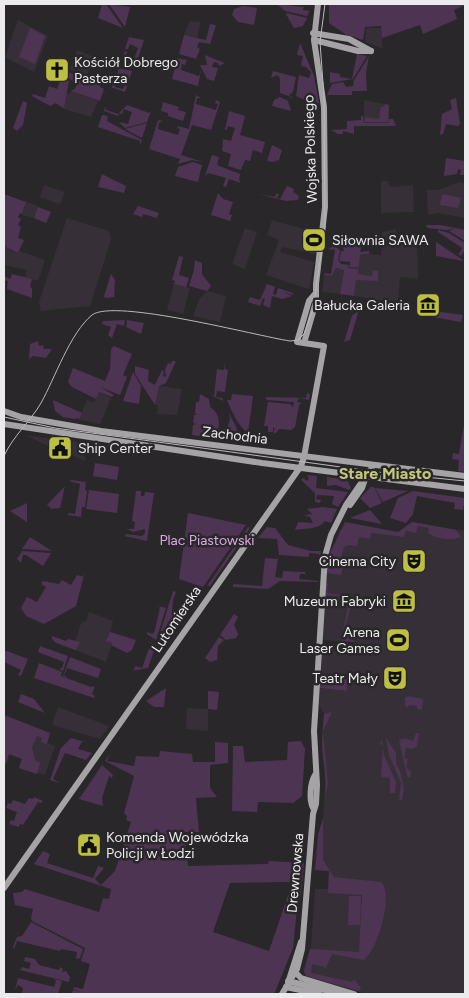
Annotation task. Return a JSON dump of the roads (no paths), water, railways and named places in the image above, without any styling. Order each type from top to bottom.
[{"type":"main road","name":"Wojska Polskiego","points":[[304,343],[316,305],[315,294],[325,198],[324,107],[314,36],[318,4]]},
{"type":"main road","points":[[314,36],[349,39],[371,51],[358,51],[314,36]]},
{"type":"main road","points":[[304,343],[297,342],[309,301],[315,294]]},
{"type":"main road","name":"Lutomierska","points":[[4,888],[300,468],[304,457],[324,346],[304,343]]},
{"type":"main road","name":"Zachodnia","points":[[4,411],[22,417],[101,431],[465,476]]},
{"type":"main road","name":"Zachodnia","points":[[4,424],[24,429],[300,468],[465,488]]},
{"type":"main road","points":[[366,476],[373,466]]},
{"type":"main road","points":[[350,473],[358,485]]},
{"type":"main road","name":"Drewnowska","points":[[282,994],[295,972],[301,954],[313,808],[316,798],[314,731],[322,574],[330,540],[358,485],[366,476]]},
{"type":"main road","name":"Drewnowska","points":[[344,511],[362,488],[366,476]]},
{"type":"main road","name":"Drewnowska","points":[[287,984],[302,941]]},
{"type":"main road","points":[[295,972],[301,978],[354,994]]},
{"type":"main road","points":[[287,984],[333,992],[341,991]]},
{"type":"main road","points":[[287,984],[319,994]]},
{"type":"tram line","points":[[4,456],[41,403],[70,344],[84,323],[92,315],[105,311],[156,314],[290,341],[298,340],[304,334],[313,309],[325,227],[324,97],[320,42],[325,4]]},
{"type":"tram line","points":[[4,417],[55,428],[385,473],[465,481]]},
{"type":"place","name":"Kościół Dobrego Pasterza","points":[[57,70]]},
{"type":"place","name":"Siłownia SAWA","points":[[314,240]]},
{"type":"place","name":"Bałucka Galeria","points":[[428,305]]},
{"type":"place","name":"Ship Center","points":[[60,448]]},
{"type":"place","name":"Cinema City","points":[[414,561]]},
{"type":"place","name":"Muzeum Fabryki","points":[[404,601]]},
{"type":"place","name":"Arena Laser Games","points":[[398,640]]},
{"type":"place","name":"Teatr Mały","points":[[395,678]]},
{"type":"place","name":"Komenda Wojewódzka Policji w Łodzi","points":[[89,845]]},
{"type":"district","name":"Stare Miasto","points":[[385,473]]},
{"type":"park label","name":"Plac Piastowski","points":[[207,540]]}]
